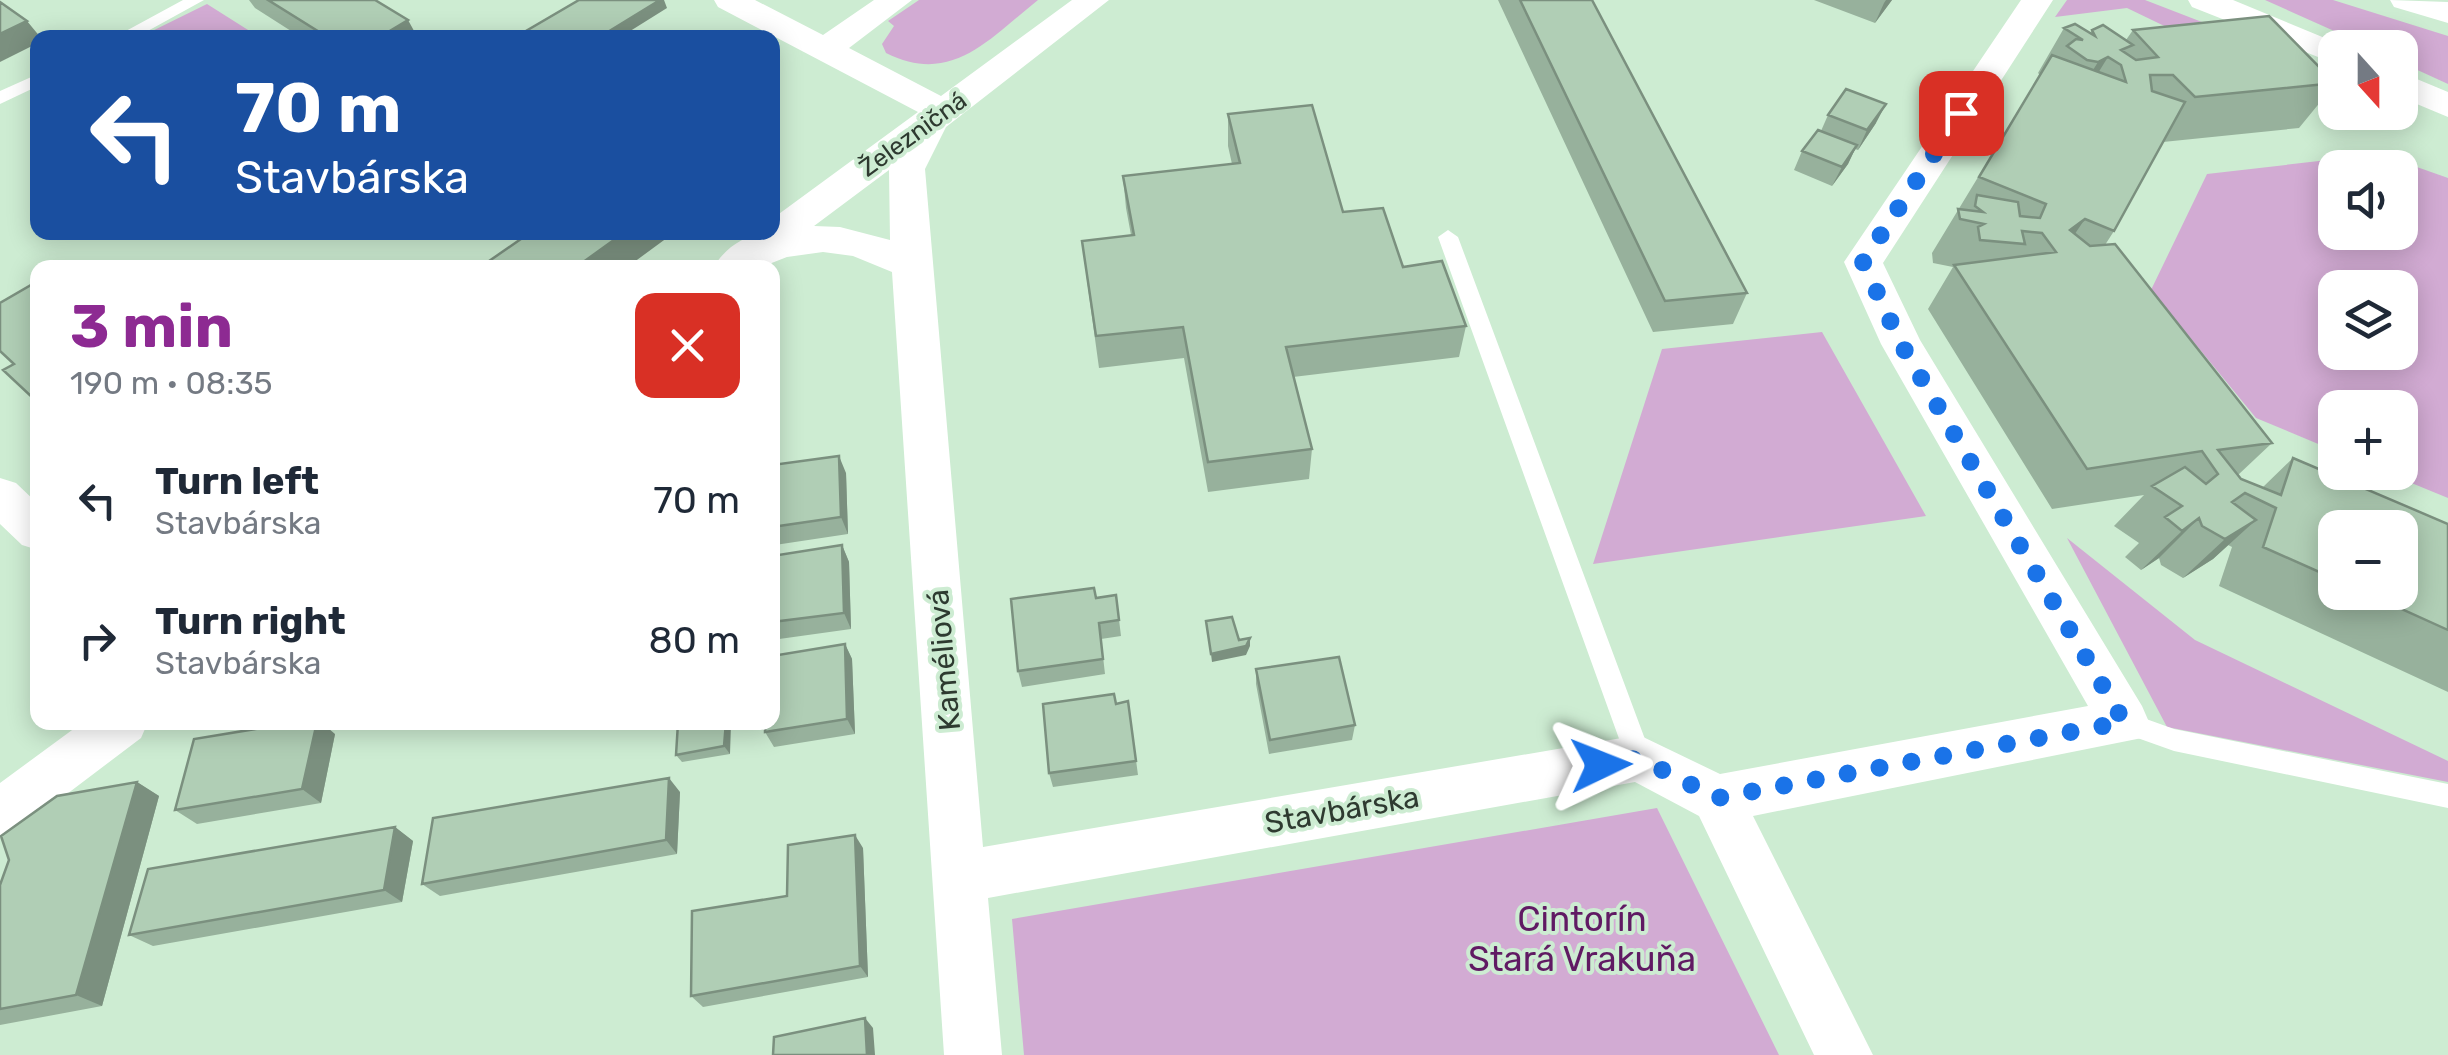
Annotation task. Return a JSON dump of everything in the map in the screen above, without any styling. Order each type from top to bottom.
[{"type":"street","points":[[730,0],[826,49],[938,115]]},
{"type":"street","points":[[826,49],[896,0]]},
{"type":"street","name":"Železničná","points":[[780,232],[1094,0]]},
{"type":"street","points":[[1717,798],[2124,722],[1901,344],[1863,262],[2037,0]]},
{"type":"street","points":[[2204,0],[2318,45]]},
{"type":"street","points":[[2406,0],[2448,13]]},
{"type":"street","points":[[2418,91],[2448,106]]},
{"type":"street","name":"Kaméliová","points":[[938,115],[906,178],[973,1055]]},
{"type":"street","points":[[745,260],[799,240],[843,238],[870,245],[911,264]]},
{"type":"street","name":"Železničná","points":[[743,260],[770,240]]},
{"type":"street","points":[[0,496],[30,524]]},
{"type":"street","points":[[0,814],[113,730]]},
{"type":"street","points":[[1639,758],[1717,798],[1844,1055]]},
{"type":"street","name":"Stavbárska","points":[[958,877],[1639,758]]},
{"type":"lane","points":[[137,30],[196,0]]},
{"type":"lane","points":[[0,98],[30,83]]},
{"type":"lane","points":[[1448,237],[1639,758]]},
{"type":"lane","points":[[2124,722],[2174,740],[2448,796]]},
{"type":"green space","points":[[919,0],[1038,0],[968,54],[931,64],[909,62],[886,53],[882,44],[894,26],[888,21]]},
{"type":"green space","points":[[2067,0],[2145,0],[2308,63],[2318,71],[2318,92],[2270,96],[2237,61],[2127,8],[2055,17]]},
{"type":"green space","points":[[2265,0],[2333,0],[2448,36],[2448,84],[2418,70],[2418,30],[2332,30]]},
{"type":"green space","points":[[207,4],[248,30],[154,30]]},
{"type":"green space","points":[[2318,161],[2318,250],[2418,250],[2418,167],[2448,178],[2448,498],[2418,486],[2418,390],[2318,390],[2318,444],[2256,418],[2151,290],[2207,174]]},
{"type":"green space","points":[[1822,332],[1926,516],[1593,564],[1662,349]]},
{"type":"green space","points":[[2067,538],[2195,640],[2448,761],[2448,782],[2167,727]]},
{"type":"green space","name":"Cintorín Stará Vrakuňa","points":[[1657,808],[1779,1055],[1024,1055],[1012,919]]},
{"type":"building","points":[[268,0],[375,0],[408,20],[391,30],[316,30]]},
{"type":"building","points":[[579,0],[660,0],[611,30],[528,30]]},
{"type":"building","points":[[1520,0],[1592,0],[1747,293],[1665,301]]},
{"type":"building","points":[[0,2],[27,21],[0,34]]},
{"type":"building","points":[[2269,16],[2318,66],[2318,85],[2195,97],[2173,75],[2150,75],[2152,91],[2185,102],[2114,231],[2085,219],[2070,230],[2090,246],[2115,244],[2272,443],[2218,450],[2241,479],[2281,495],[2293,458],[2318,469],[2318,490],[2368,490],[2415,510],[2318,510],[2318,571],[2263,547],[2276,508],[2245,493],[2232,502],[2256,520],[2225,539],[2202,526],[2199,518],[2182,531],[2165,517],[2182,506],[2152,486],[2185,467],[2206,484],[2218,474],[2202,451],[2087,469],[1954,265],[2056,252],[2042,233],[2022,231],[2025,244],[1980,240],[1978,227],[1984,224],[1960,219],[1958,209],[1983,212],[1975,206],[1977,195],[2018,202],[2020,216],[2040,218],[2046,204],[1979,177],[2052,55],[2126,82],[2121,65],[2108,57],[2098,62],[2087,60],[2067,46],[2076,39],[2083,40],[2064,28],[2075,24],[2095,36],[2092,30],[2103,25],[2133,45],[2121,50],[2136,60],[2158,57],[2133,30]]},
{"type":"building","points":[[1846,89],[1886,104],[1867,130],[1828,115]]},
{"type":"building","points":[[1312,105],[1343,212],[1383,208],[1403,267],[1442,261],[1466,326],[1286,347],[1312,449],[1208,462],[1183,327],[1096,336],[1082,241],[1134,235],[1123,176],[1240,163],[1228,114]]},
{"type":"building","points":[[1818,130],[1857,145],[1842,167],[1802,151]]},
{"type":"building","points":[[519,240],[614,240],[586,260],[491,260]]},
{"type":"building","points":[[30,286],[30,395],[3,370],[14,364],[0,351],[0,303]]},
{"type":"building","points":[[839,456],[841,517],[780,526],[780,464]]},
{"type":"building","points":[[2418,511],[2448,524],[2448,630],[2404,610],[2418,610]]},
{"type":"building","points":[[842,545],[844,613],[780,621],[780,555]]},
{"type":"building","points":[[1094,588],[1096,598],[1116,595],[1119,620],[1099,623],[1103,659],[1018,671],[1011,599]]},
{"type":"building","points":[[1232,617],[1239,640],[1250,638],[1246,646],[1211,654],[1206,621]]},
{"type":"building","points":[[845,644],[847,719],[780,730],[780,655]]},
{"type":"building","points":[[1339,657],[1355,725],[1270,740],[1256,669]]},
{"type":"building","points":[[1114,694],[1116,704],[1128,701],[1136,761],[1049,773],[1043,704]]},
{"type":"building","points":[[249,730],[315,730],[302,789],[175,810],[194,739]]},
{"type":"building","points":[[678,730],[725,730],[724,746],[676,755]]},
{"type":"building","points":[[669,778],[666,840],[422,884],[433,818]]},
{"type":"building","points":[[137,782],[76,995],[0,1009],[0,885],[9,860],[1,836],[57,796]]},
{"type":"building","points":[[395,827],[384,890],[129,935],[148,869]]},
{"type":"building","points":[[855,835],[860,966],[691,996],[692,911],[787,896],[788,845]]},
{"type":"building","points":[[865,1018],[867,1055],[773,1055],[774,1037]]},
{"type":"route","points":[[1601,765],[1639,758],[1717,798],[2124,722],[1901,344],[1863,262],[1961,113]]}]
